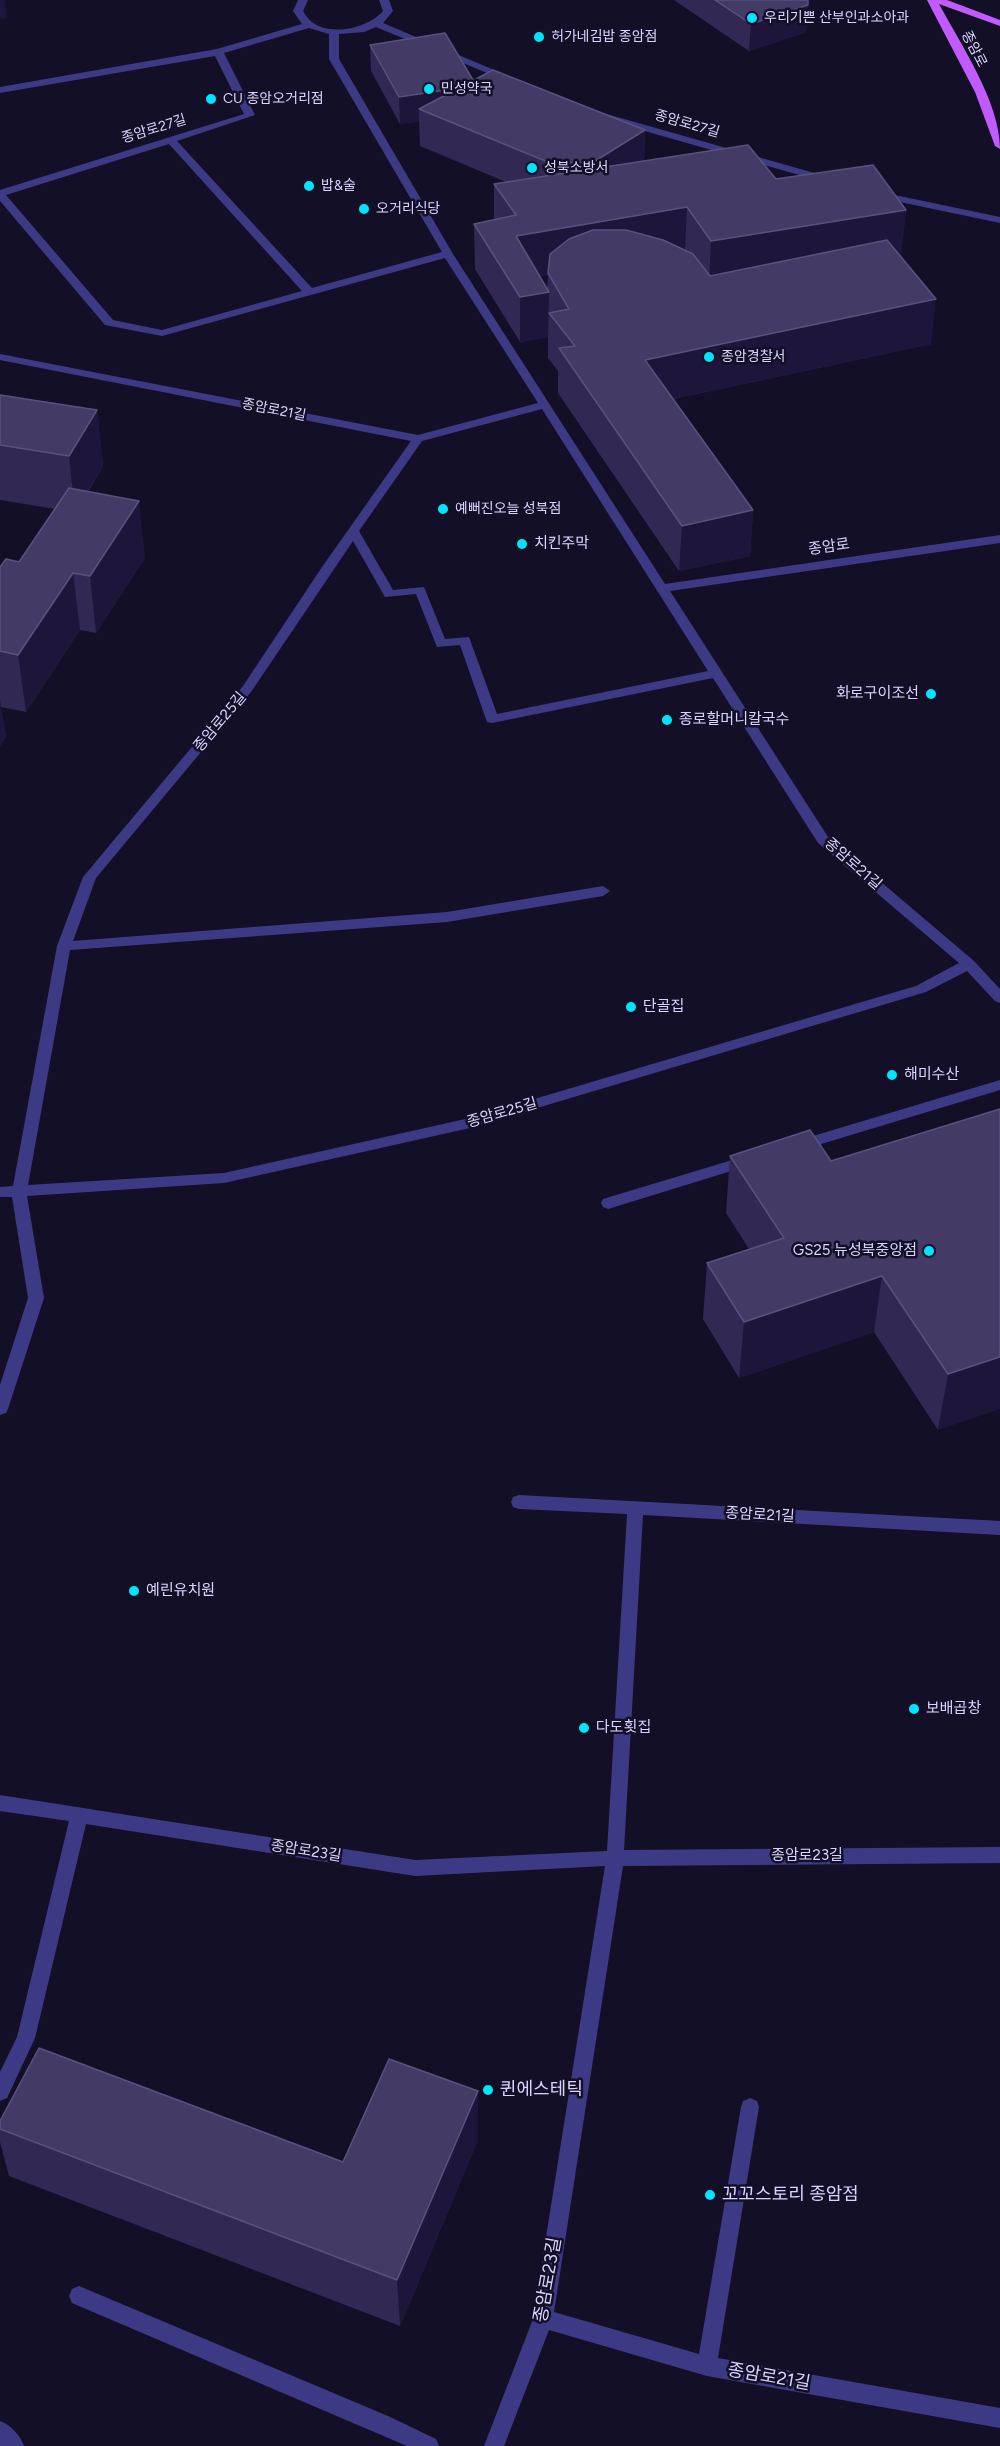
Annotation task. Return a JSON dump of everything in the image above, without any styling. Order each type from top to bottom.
[{"type":"main road","name":"종암로","points":[[932,0],[980,92],[1000,146]]},
{"type":"main road","points":[[938,0],[1000,23]]},
{"type":"street","points":[[303,0],[297,12],[301,19],[309,25],[334,32],[357,30],[376,24],[385,18],[388,10],[384,0]]},
{"type":"street","points":[[376,24],[520,84]]},
{"type":"street","points":[[0,90],[218,52],[309,25]]},
{"type":"street","name":"종암로21길","points":[[334,32],[334,59],[448,254],[823,840],[969,964],[1000,998]]},
{"type":"street","name":"종암로27길","points":[[0,194],[250,115],[218,52]]},
{"type":"street","name":"종암로27길","points":[[587,111],[838,183]]},
{"type":"street","points":[[171,140],[309,292]]},
{"type":"street","points":[[872,193],[1000,220]]},
{"type":"street","points":[[0,194],[109,323],[162,333],[448,254]]},
{"type":"street","name":"종암로21길","points":[[0,357],[418,439],[545,405]]},
{"type":"street","name":"종암로25길","points":[[19,1192],[64,946],[90,877],[247,689],[418,439]]},
{"type":"street","points":[[353,531],[389,594],[420,590],[441,644],[465,640],[492,719],[717,674]]},
{"type":"street","name":"종암로","points":[[663,588],[1000,539]]},
{"type":"street","points":[[64,946],[447,917],[603,891]]},
{"type":"street","name":"종암로25길","points":[[0,1192],[224,1178],[470,1123],[921,989],[969,964]]},
{"type":"street","points":[[787,1149],[1000,1085]]},
{"type":"street","points":[[608,1203],[765,1155]]},
{"type":"street","points":[[0,1409],[36,1298],[19,1192]]},
{"type":"street","name":"종암로21길","points":[[519,1502],[1000,1528]]},
{"type":"street","points":[[615,1858],[635,1508]]},
{"type":"street","name":"종암로23길","points":[[0,1803],[416,1868],[615,1858],[1000,1855]]},
{"type":"street","points":[[0,2092],[26,2038],[79,1816]]},
{"type":"street","name":"종암로23길","points":[[494,2446],[543,2319],[615,1858]]},
{"type":"street","points":[[707,2366],[750,2107]]},
{"type":"street","points":[[79,2296],[381,2423],[429,2446]]},
{"type":"street","name":"종암로21길","points":[[543,2319],[707,2366],[1000,2418]]},
{"type":"street","points":[[0,2431],[14,2446]]},
{"type":"building","points":[[715,0],[808,0],[808,5],[751,24]]},
{"type":"building","points":[[445,33],[473,80],[458,88],[399,97],[370,45]]},
{"type":"building","points":[[493,70],[645,130],[579,171],[572,172],[419,109]]},
{"type":"building","points":[[748,145],[776,179],[873,165],[906,210],[711,241],[687,207],[516,236],[549,292],[520,297],[474,224],[516,215],[494,184]]},
{"type":"building","points":[[593,230],[626,230],[663,240],[693,254],[710,276],[887,240],[936,299],[645,360],[753,510],[682,526],[559,348],[575,346],[549,313],[569,309],[548,273],[550,254],[569,239]]},
{"type":"building","points":[[0,395],[97,410],[69,456],[0,445]]},
{"type":"building","points":[[69,488],[139,501],[90,576],[73,573],[18,655],[0,651],[0,567],[6,559],[19,562]]},
{"type":"building","points":[[1000,1109],[1000,1357],[948,1374],[882,1276],[744,1322],[707,1263],[784,1238],[730,1156],[810,1130],[831,1161]]},
{"type":"building","points":[[39,2048],[343,2162],[389,2059],[478,2091],[397,2280],[0,2129],[0,2121]]},
{"type":"place","name":"우리기쁜 산부인과소아과","points":[[752,18]]},
{"type":"place","name":"허가네김밥 종암점","points":[[539,37]]},
{"type":"place","name":"민성약국","points":[[429,89]]},
{"type":"place","name":"CU 종암오거리점","points":[[211,99]]},
{"type":"place","name":"성북소방서","points":[[532,168]]},
{"type":"place","name":"밥&술","points":[[309,186]]},
{"type":"place","name":"오거리식당","points":[[364,209]]},
{"type":"place","name":"종암경찰서","points":[[709,357]]},
{"type":"place","name":"예뻐진오늘 성북점","points":[[443,509]]},
{"type":"place","name":"치킨주막","points":[[522,544]]},
{"type":"place","name":"화로구이조선","points":[[931,694]]},
{"type":"place","name":"종로할머니칼국수","points":[[667,720]]},
{"type":"place","name":"단골집","points":[[631,1007]]},
{"type":"place","name":"해미수산","points":[[892,1075]]},
{"type":"place","name":"GS25 뉴성북중앙점","points":[[929,1251]]},
{"type":"place","name":"예린유치원","points":[[134,1591]]},
{"type":"place","name":"보배곱창","points":[[914,1709]]},
{"type":"place","name":"다도횟집","points":[[584,1728]]},
{"type":"place","name":"퀸에스테틱","points":[[488,2090]]},
{"type":"place","name":"꼬꼬스토리 종암점","points":[[710,2195]]}]
